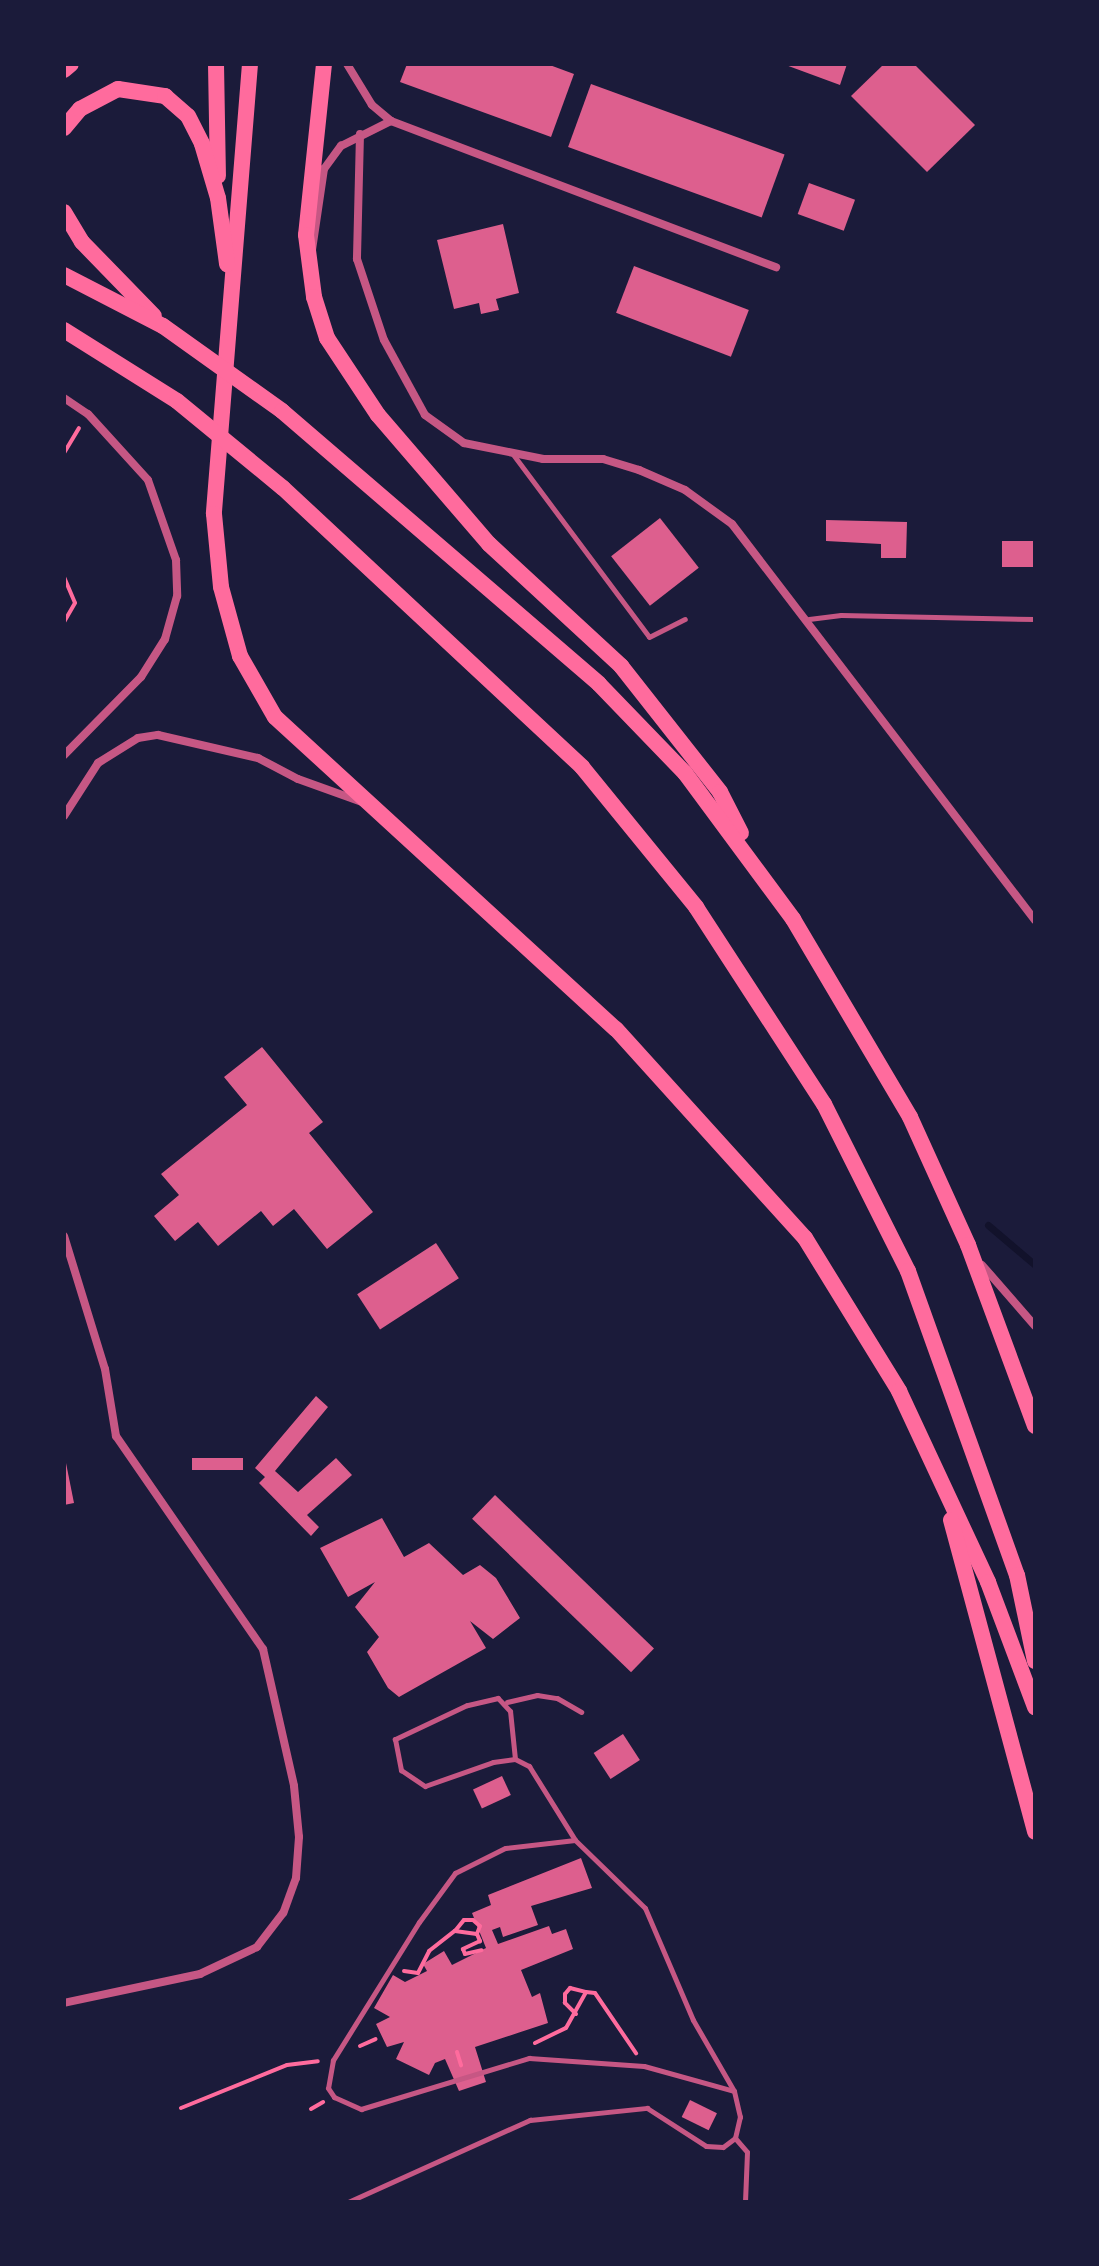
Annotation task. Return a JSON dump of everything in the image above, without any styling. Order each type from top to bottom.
[{"type":"main road","points":[[64,70],[71,64]]},
{"type":"main road","points":[[216,64],[218,198],[231,293]]},
{"type":"main road","points":[[250,64],[214,514],[221,587],[240,656],[275,717],[616,1029],[805,1238],[899,1391],[988,1582],[1035,1707]]},
{"type":"main road","points":[[324,64],[306,208],[309,260],[327,338],[378,415],[489,544],[621,666],[720,792],[759,867],[910,1117],[968,1245],[1035,1426]]},
{"type":"main road","points":[[64,128],[80,109],[118,89],[165,96],[188,116],[218,198]]},
{"type":"main road","points":[[64,212],[90,251],[163,326],[379,489],[599,684],[685,773],[759,867]]},
{"type":"main road","points":[[64,275],[163,326]]},
{"type":"main road","points":[[64,330],[177,401],[283,488],[582,767],[696,907],[824,1104],[908,1271],[1017,1575],[1035,1661]]},
{"type":"main road","points":[[939,1475],[1035,1832]]},
{"type":"street","points":[[347,64],[372,105],[391,121],[776,267]]},
{"type":"street","points":[[309,260],[324,169],[341,146],[391,121]]},
{"type":"street","points":[[360,134],[357,259],[384,340],[425,415],[464,443],[543,459],[603,459],[685,490],[732,524],[809,619],[1035,921]]},
{"type":"street","points":[[64,398],[88,414],[148,480],[176,560],[177,596],[165,639],[141,677],[64,755]]},
{"type":"street","points":[[64,816],[98,763],[138,738],[158,735],[258,758],[298,779],[366,803]]},
{"type":"street","points":[[64,1236],[105,1369],[116,1436],[263,1649],[294,1786],[299,1837],[296,1878],[283,1913],[257,1947],[200,1974],[64,2003]]},
{"type":"street","points":[[968,1245],[1035,1326]]},
{"type":"lane","points":[[512,452],[649,637],[685,619]]},
{"type":"lane","points":[[809,619],[841,615],[1035,619]]},
{"type":"lane","points":[[348,2202],[530,2120],[647,2108],[706,2146],[723,2147],[735,2138],[740,2117],[734,2091],[693,2020],[645,1908],[575,1840],[529,1766],[515,1759],[425,1786],[401,1770],[397,1760],[399,1735],[467,1705],[498,1698],[507,1702],[537,1695],[557,1698],[581,1712]]},
{"type":"lane","points":[[507,1702],[515,1759]]},
{"type":"lane","points":[[575,1840],[505,1848],[455,1873],[393,1963],[333,2060],[328,2088],[342,2104],[361,2109],[529,2058],[644,2066],[734,2091]]},
{"type":"lane","points":[[735,2138],[747,2152],[745,2202]]},
{"type":"path","points":[[64,453],[88,414]]},
{"type":"path","points":[[64,577],[75,603],[64,622]]},
{"type":"path","points":[[393,1963],[418,1973],[429,1951],[464,1920],[473,1920],[480,1926],[477,1934],[480,1941],[463,1949],[465,1954],[482,1950]]},
{"type":"path","points":[[455,1931],[477,1934]]},
{"type":"path","points":[[576,2014],[565,2003],[565,1994],[570,1988],[603,1998],[644,2066]]},
{"type":"path","points":[[529,2058],[528,2047],[566,2028],[586,1992]]},
{"type":"path","points":[[181,2108],[287,2065],[333,2060]]},
{"type":"path","points":[[311,2109],[321,2103]]},
{"type":"building","points":[[407,64],[547,64],[574,74],[551,137],[400,82]]},
{"type":"building","points":[[783,64],[847,64],[840,85]]},
{"type":"building","points":[[884,64],[914,64],[975,125],[927,172],[851,96]]},
{"type":"building","points":[[591,84],[785,154],[762,217],[568,147]]},
{"type":"building","points":[[809,183],[855,200],[844,231],[798,214]]},
{"type":"building","points":[[503,224],[519,293],[496,299],[499,310],[481,314],[479,303],[454,309],[437,240]]},
{"type":"building","points":[[634,266],[749,310],[731,357],[616,313]]},
{"type":"building","points":[[660,518],[699,568],[650,606],[611,556]]},
{"type":"building","points":[[826,520],[907,522],[906,558],[881,558],[881,544],[826,541]]},
{"type":"building","points":[[1002,541],[1035,541],[1035,567],[1002,567]]},
{"type":"building","points":[[262,1047],[323,1122],[309,1133],[373,1212],[327,1249],[294,1209],[273,1226],[261,1211],[218,1246],[198,1222],[175,1241],[154,1216],[179,1195],[161,1174],[247,1105],[224,1077]]},
{"type":"building","points":[[436,1243],[459,1278],[380,1329],[357,1294]]},
{"type":"building","points":[[316,1396],[328,1407],[275,1471],[298,1492],[336,1458],[352,1475],[307,1515],[319,1527],[311,1536],[259,1483],[265,1477],[255,1468]]},
{"type":"building","points":[[64,1453],[74,1503],[64,1505]]},
{"type":"building","points":[[192,1458],[243,1458],[243,1470],[192,1470]]},
{"type":"building","points":[[495,1495],[654,1649],[631,1672],[472,1519]]},
{"type":"building","points":[[382,1518],[404,1557],[429,1543],[463,1575],[480,1565],[496,1578],[520,1618],[493,1639],[470,1621],[486,1648],[399,1697],[388,1688],[367,1652],[379,1637],[355,1607],[375,1582],[348,1597],[320,1548]]},
{"type":"building","points":[[623,1734],[640,1760],[611,1779],[594,1753]]},
{"type":"building","points":[[502,1776],[511,1795],[482,1809],[473,1790]]},
{"type":"building","points":[[581,1858],[592,1888],[531,1906],[538,1925],[503,1937],[500,1927],[492,1930],[498,1944],[549,1926],[552,1934],[566,1929],[573,1949],[521,1970],[532,1997],[540,1993],[548,2023],[475,2047],[486,2082],[459,2091],[445,2059],[435,2063],[429,2075],[396,2059],[404,2042],[387,2047],[376,2024],[390,2017],[374,2008],[393,1975],[405,1982],[427,1971],[423,1964],[444,1951],[452,1965],[486,1948],[472,1913],[491,1905],[488,1895]]},
{"type":"building","points":[[690,2100],[717,2113],[709,2130],[682,2117]]},
{"type":"waterway","points":[[988,1225],[1035,1265]]}]
